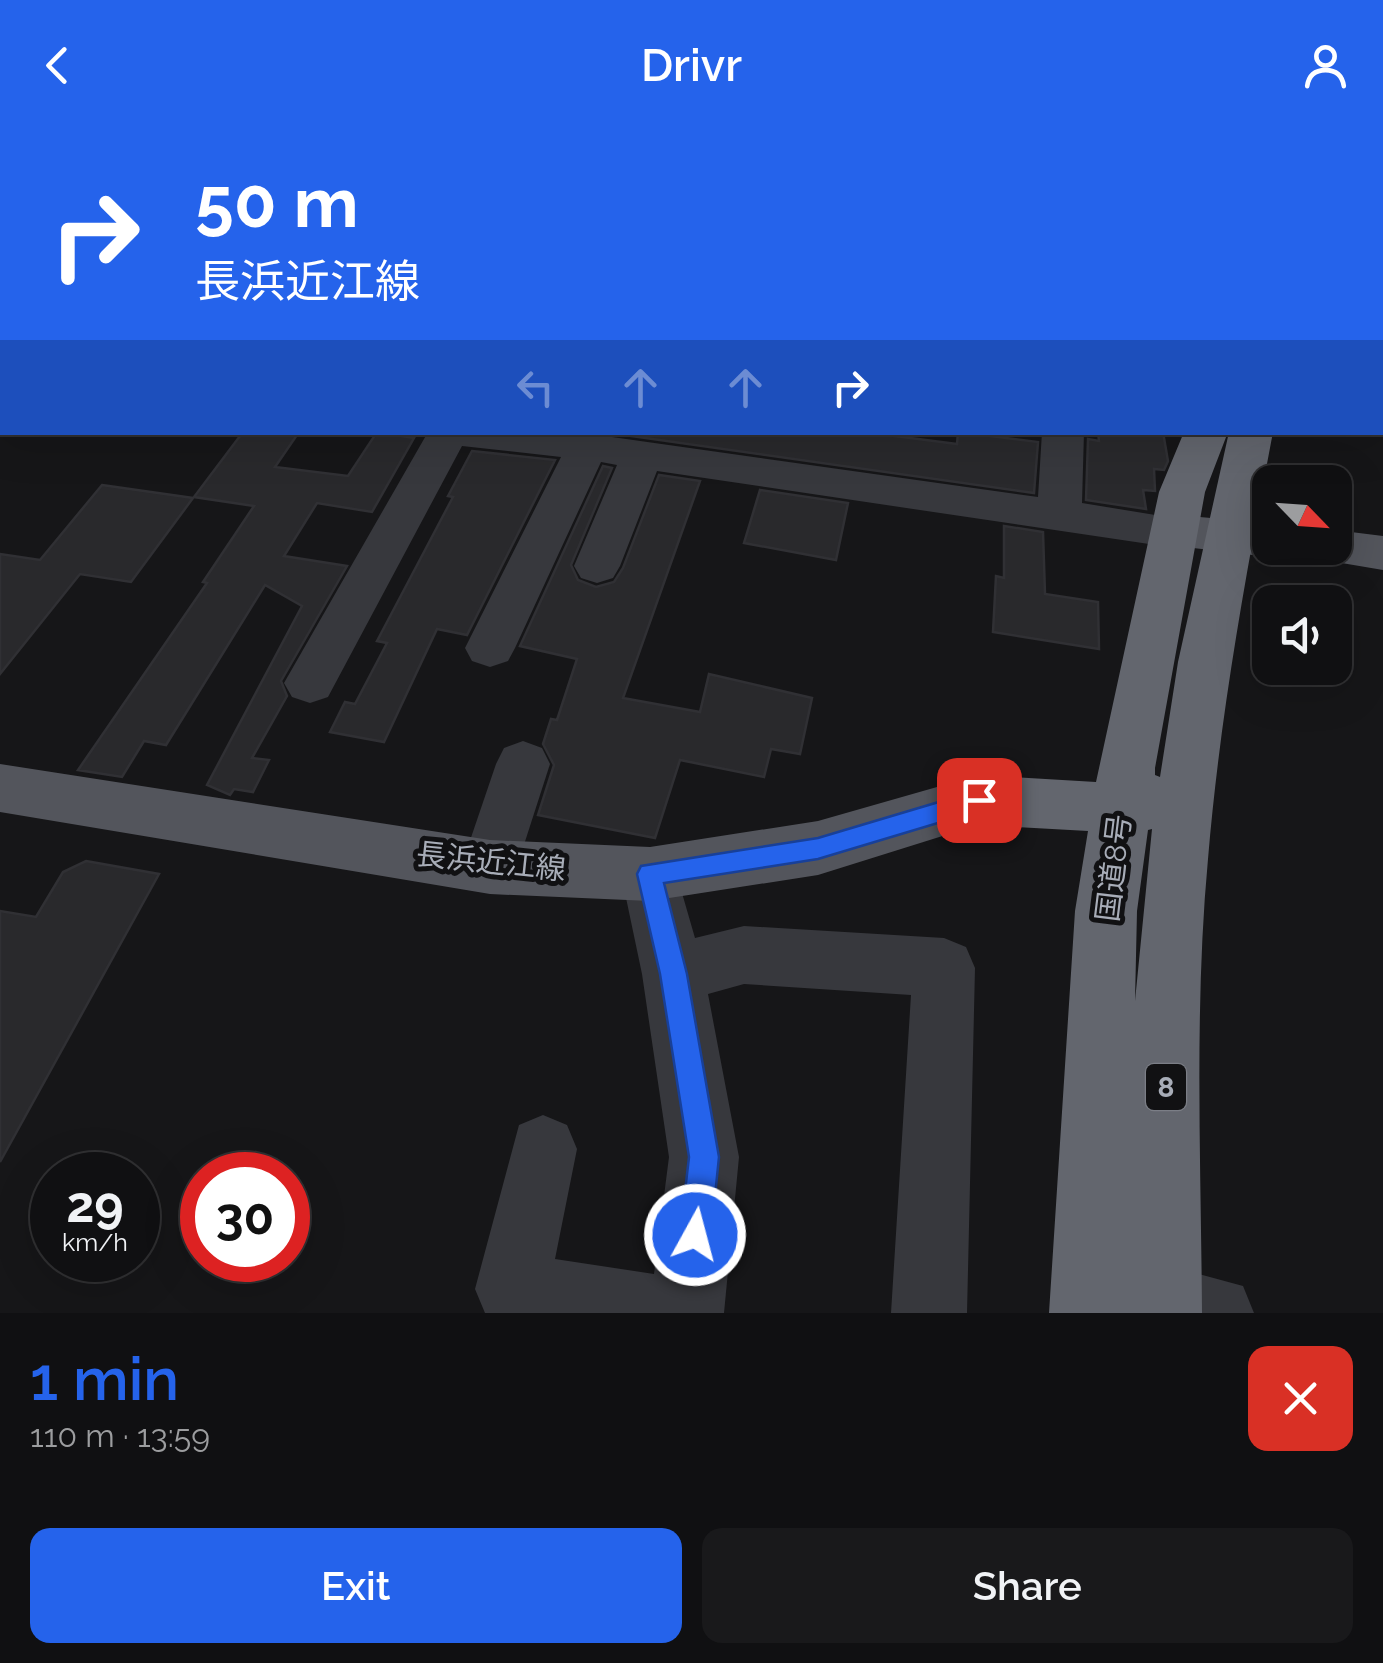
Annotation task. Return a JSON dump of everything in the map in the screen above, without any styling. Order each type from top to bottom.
[{"type":"highway","name":"国道8号","points":[[1205,435],[1182,492],[1224,537]]},
{"type":"highway","name":"国道8号","points":[[1088,1313],[1138,921],[1214,608],[1224,537],[1250,435]]},
{"type":"highway","name":"国道8号","points":[[1113,790],[1224,537]]},
{"type":"highway","points":[[979,800],[1017,790],[1113,790],[1148,805],[1158,792],[1184,704],[1195,630],[1214,608]]},
{"type":"highway","points":[[1113,790],[1139,821],[1155,858],[1138,921]]},
{"type":"highway","points":[[979,800],[1020,810],[1056,831],[1083,856],[1138,921]]},
{"type":"highway","name":"国道8号","points":[[1138,921],[1180,1309]]},
{"type":"main road","points":[[1352,549],[1383,553]]},
{"type":"main road","name":"長浜近江線","points":[[0,788],[490,866],[650,874],[818,848],[979,800]]},
{"type":"street","points":[[310,683],[451,435]]},
{"type":"street","points":[[504,435],[590,440],[642,456],[1224,537]]},
{"type":"street","points":[[1058,516],[1062,435]]},
{"type":"street","points":[[490,648],[590,440]]},
{"type":"street","points":[[597,566],[642,456]]},
{"type":"street","points":[[490,866],[523,764]]},
{"type":"street","points":[[650,874],[673,974],[704,1157],[686,1313]]},
{"type":"street","points":[[673,974],[744,955],[944,968],[929,1313]]},
{"type":"street","points":[[543,1150],[512,1289],[665,1313]]},
{"type":"building","points":[[241,435],[297,435],[275,467],[348,476],[375,435],[414,438],[372,512],[317,503],[284,556],[347,566],[281,681],[287,696],[252,758],[269,760],[253,792],[234,789],[230,795],[207,785],[302,606],[265,585],[166,745],[144,741],[122,777],[78,770],[207,583],[203,582],[254,506],[194,497]]},
{"type":"building","points":[[624,435],[887,435],[957,444],[958,435],[982,435],[1038,442],[1034,493]]},
{"type":"building","points":[[1098,435],[1164,435],[1168,461],[1164,470],[1154,469],[1155,491],[1143,490],[1146,509],[1086,500],[1088,439],[1099,441]]},
{"type":"building","points":[[472,451],[555,460],[467,635],[437,629],[384,742],[330,732],[345,702],[355,704],[387,643],[377,641],[453,497],[448,496]]},
{"type":"building","points":[[603,466],[612,468],[571,565],[578,580],[596,587],[614,582],[623,568],[659,475],[700,481],[623,698],[700,712],[709,674],[812,698],[800,754],[771,749],[764,777],[680,760],[655,838],[538,815],[554,765],[543,744],[551,719],[557,720],[577,659],[520,646]]},
{"type":"building","points":[[102,485],[193,498],[131,582],[80,574],[0,674],[0,554],[40,560]]},
{"type":"building","points":[[760,490],[848,503],[836,560],[744,543]]},
{"type":"building","points":[[1004,526],[1043,532],[1045,594],[1098,602],[1099,649],[993,632],[996,576],[1004,578]]},
{"type":"building","points":[[86,861],[159,874],[0,1162],[0,911],[36,917],[63,872]]},
{"type":"route","points":[[695,1235],[704,1157],[673,974],[650,874],[818,848],[979,800]]}]
